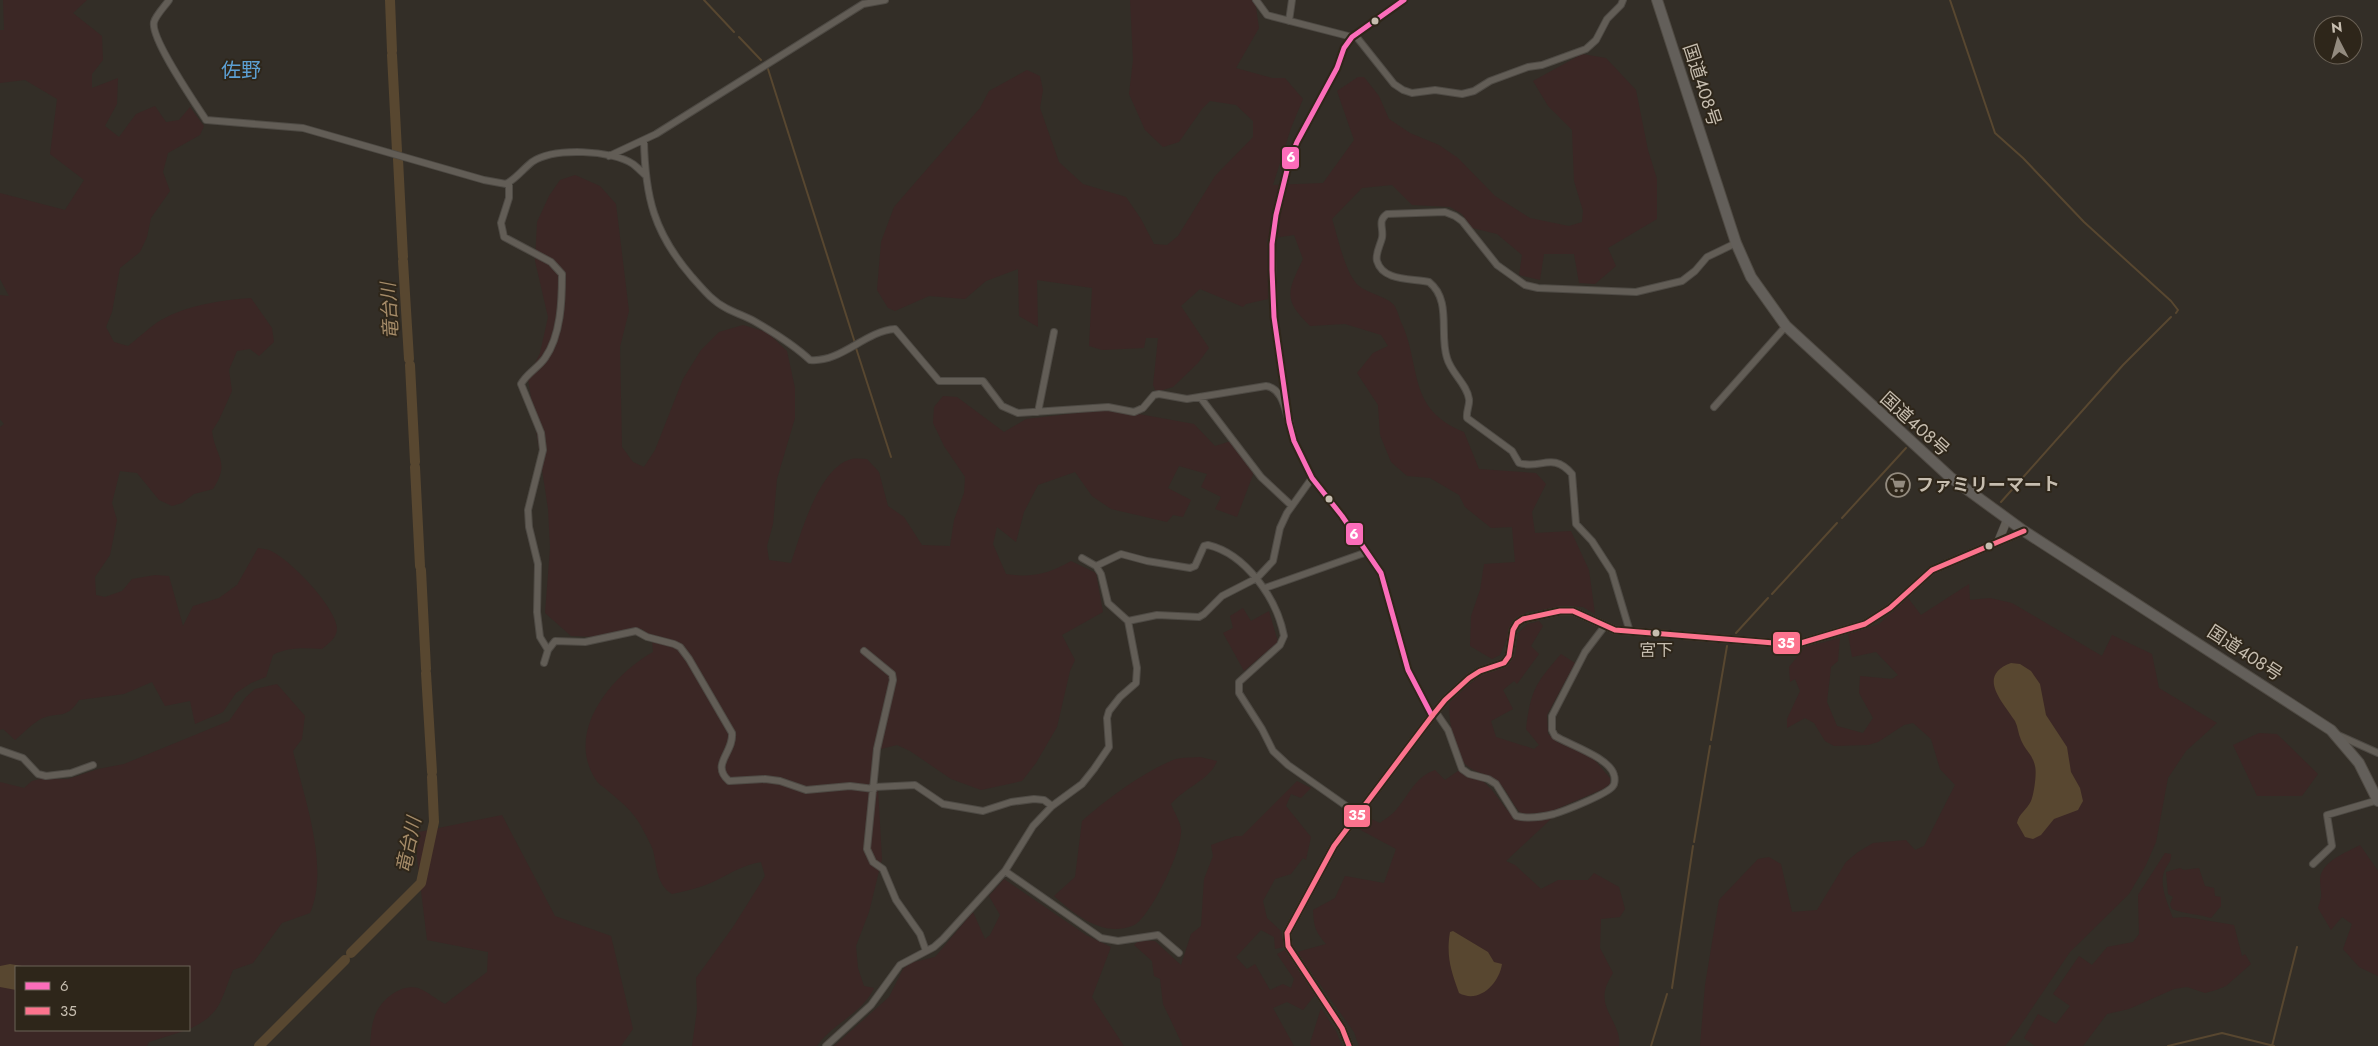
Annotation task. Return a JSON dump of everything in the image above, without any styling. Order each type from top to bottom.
[{"type":"highway","name":"国道408号","points":[[1657,0],[1736,243],[1751,277],[1786,326],[1950,477],[2007,520],[2287,700],[2336,735],[2359,763],[2378,800]]},
{"type":"street","points":[[170,0],[154,21],[154,33],[170,64],[206,120],[303,128],[478,179],[506,184],[533,162],[548,155],[573,152],[609,156],[633,164],[645,175]]},
{"type":"street","points":[[609,156],[644,140],[863,4],[885,0]]},
{"type":"street","points":[[1256,0],[1267,15],[1289,22],[1354,36],[1394,84],[1402,90],[1412,93],[1435,90],[1462,94],[1474,91],[1490,81],[1514,72],[1586,50],[1596,40],[1607,19],[1621,5],[1623,0]]},
{"type":"street","points":[[1289,22],[1292,0]]},
{"type":"street","points":[[1289,422],[1274,317],[1272,244],[1276,215],[1289,162],[1297,142],[1337,68],[1344,48],[1354,36],[1404,0]]},
{"type":"street","points":[[644,140],[645,175],[654,215],[661,233],[679,260],[708,295],[725,308],[755,321],[810,360],[831,357],[884,330],[895,329],[938,381],[983,381],[1002,406],[1018,413],[1108,407],[1134,412],[1143,408],[1154,395],[1159,394],[1187,399],[1270,386],[1279,394],[1294,441],[1312,478],[1342,516],[1384,580],[1408,670],[1433,713],[1448,730],[1462,769],[1469,774],[1488,779],[1496,784],[1516,816],[1534,818],[1555,814],[1613,787],[1614,773],[1604,761],[1555,736],[1552,730],[1552,716],[1585,652],[1604,627]]},
{"type":"street","points":[[508,183],[508,198],[501,223],[504,237],[551,262],[562,274],[554,340],[543,361],[524,378],[521,384],[542,433],[543,450],[528,510],[538,564],[537,612],[540,637],[548,650]]},
{"type":"street","points":[[1630,632],[1607,562],[1576,524],[1572,474],[1559,463],[1550,461],[1526,465],[1519,463],[1512,451],[1483,429],[1470,422],[1467,418],[1468,394],[1446,357],[1445,327],[1440,293],[1429,282],[1403,280],[1381,268],[1377,262],[1377,254],[1382,236],[1380,224],[1382,218],[1388,214],[1445,212],[1462,221],[1498,266],[1525,285],[1538,288],[1593,292],[1636,292],[1682,281],[1695,271],[1707,257],[1736,243]]},
{"type":"street","points":[[1714,407],[1786,326]]},
{"type":"street","points":[[1038,412],[1054,332]]},
{"type":"street","points":[[1200,397],[1261,477],[1292,506]]},
{"type":"street","points":[[1128,621],[1156,615],[1199,617],[1222,596],[1257,578],[1273,561],[1280,528],[1292,506],[1312,478]]},
{"type":"street","points":[[1998,542],[2007,520]]},
{"type":"street","points":[[1349,1046],[1342,1028],[1291,952],[1286,939],[1289,926],[1334,846],[1433,713],[1469,678],[1504,663],[1509,656],[1517,623],[1523,619],[1560,611],[1573,612],[1604,627],[1630,632],[1774,643],[1801,643],[1865,624],[1890,608],[1932,570],[2024,531]]},
{"type":"street","points":[[1096,566],[1121,554],[1147,561],[1190,568],[1195,566],[1204,546],[1208,545],[1240,561],[1265,588],[1283,631],[1284,640],[1264,661],[1243,676],[1239,682],[1238,693],[1262,729],[1273,751],[1288,765],[1359,814]]},
{"type":"street","points":[[1265,588],[1367,552]]},
{"type":"street","points":[[826,1046],[871,1005],[900,965],[943,939],[1005,871],[1028,832],[1052,806],[1082,784],[1094,770],[1109,746],[1107,718],[1109,711],[1120,697],[1136,683],[1137,668],[1128,621],[1108,603],[1101,574],[1096,566],[1082,558]]},
{"type":"street","points":[[544,663],[548,650],[555,641],[585,642],[636,631],[647,637],[680,647],[732,732],[733,743],[721,763],[722,772],[729,781],[765,779],[780,781],[806,790],[850,786],[874,788],[915,785],[943,804],[983,811],[1018,800],[1034,798],[1044,800],[1052,806]]},
{"type":"street","points":[[864,651],[892,674],[893,680],[876,749],[874,788],[866,843],[869,856],[883,869],[896,900],[920,934],[926,951]]},
{"type":"street","points":[[2336,735],[2378,753]]},
{"type":"street","points":[[0,750],[23,758],[38,774],[46,776],[71,773],[93,765]]},
{"type":"street","points":[[2313,864],[2332,846],[2327,815],[2378,800]]},
{"type":"street","points":[[1005,871],[1101,938],[1118,941],[1158,935],[1179,953]]},
{"type":"shaded area","points":[[3,0],[87,0],[73,13],[102,36],[103,60],[92,74],[92,88],[118,78],[117,104],[105,126],[119,137],[136,114],[155,106],[166,122],[179,120],[190,107],[204,126],[200,135],[168,153],[163,172],[170,191],[151,218],[147,237],[140,252],[120,268],[112,312],[106,327],[114,342],[128,346],[157,323],[171,315],[204,304],[239,299],[251,298],[272,328],[274,342],[259,356],[250,349],[237,351],[229,370],[232,391],[212,431],[221,465],[221,472],[213,489],[194,494],[182,503],[172,506],[159,500],[137,473],[120,471],[112,503],[117,520],[110,555],[95,577],[96,595],[105,597],[122,591],[132,579],[155,575],[169,576],[183,626],[193,606],[219,598],[237,585],[258,548],[271,551],[291,565],[329,608],[337,632],[327,645],[322,649],[303,648],[278,652],[273,655],[266,677],[251,683],[236,693],[223,712],[195,724],[190,701],[165,706],[152,682],[124,694],[79,700],[74,707],[65,713],[39,720],[15,740],[3,729],[0,730],[0,427],[4,424],[0,419],[0,295],[9,296],[0,279],[0,193],[65,210],[84,180],[50,154],[57,99],[25,80],[0,83],[0,30],[4,30]]},
{"type":"shaded area","points":[[1130,0],[1255,0],[1259,28],[1236,68],[1272,78],[1285,78],[1303,99],[1291,128],[1273,185],[1323,183],[1354,140],[1337,91],[1358,77],[1364,77],[1379,96],[1389,119],[1410,133],[1439,145],[1458,158],[1495,196],[1530,218],[1569,226],[1582,222],[1583,211],[1574,181],[1572,130],[1548,106],[1533,81],[1582,54],[1606,58],[1636,90],[1648,150],[1657,179],[1657,219],[1608,248],[1616,266],[1595,284],[1579,283],[1574,254],[1544,254],[1540,280],[1519,275],[1522,255],[1497,234],[1472,228],[1462,214],[1450,207],[1412,205],[1392,185],[1362,188],[1332,219],[1339,245],[1354,280],[1363,289],[1390,301],[1394,306],[1407,338],[1424,399],[1433,411],[1446,422],[1464,432],[1479,469],[1536,473],[1546,484],[1532,512],[1535,533],[1571,531],[1589,570],[1595,614],[1583,607],[1567,606],[1527,612],[1515,620],[1500,655],[1492,659],[1470,646],[1471,616],[1480,590],[1484,564],[1515,562],[1512,527],[1491,528],[1465,507],[1459,495],[1430,478],[1407,476],[1391,462],[1380,435],[1378,405],[1357,373],[1373,353],[1388,346],[1381,335],[1345,324],[1310,326],[1301,317],[1295,309],[1290,294],[1303,259],[1294,235],[1267,239],[1268,299],[1246,304],[1243,307],[1200,289],[1181,306],[1209,348],[1198,363],[1173,387],[1156,392],[1153,385],[1158,338],[1146,338],[1144,348],[1102,350],[1089,346],[1092,288],[1037,280],[1038,327],[1019,316],[1018,269],[986,281],[965,299],[929,296],[895,311],[888,308],[877,290],[881,242],[894,207],[980,108],[989,91],[1027,70],[1040,76],[1043,90],[1040,108],[1059,162],[1083,184],[1126,197],[1141,219],[1154,244],[1167,245],[1178,236],[1215,176],[1253,137],[1253,121],[1236,105],[1210,101],[1202,109],[1179,142],[1163,147],[1145,130],[1129,94],[1133,60]]},
{"type":"shaded area","points":[[575,175],[600,186],[616,204],[629,311],[620,347],[622,447],[633,462],[644,467],[655,450],[683,379],[701,350],[719,332],[743,325],[767,332],[787,351],[795,388],[795,418],[777,479],[773,524],[767,546],[769,560],[791,563],[806,520],[821,488],[830,474],[840,464],[852,459],[867,459],[879,472],[888,506],[904,517],[922,545],[950,546],[954,520],[964,493],[965,477],[944,446],[933,423],[934,407],[943,396],[957,397],[1004,432],[1026,419],[1111,409],[1194,424],[1215,446],[1231,441],[1254,472],[1237,517],[1215,509],[1221,497],[1201,487],[1207,474],[1179,466],[1168,488],[1191,500],[1183,517],[1173,515],[1167,522],[1111,509],[1092,496],[1075,472],[1038,485],[1024,512],[1016,542],[997,527],[993,544],[1006,574],[1040,574],[1071,561],[1096,573],[1103,612],[1062,635],[1075,660],[1070,671],[1057,727],[1036,763],[1022,781],[981,790],[951,779],[910,751],[897,745],[881,749],[873,767],[878,789],[882,859],[869,912],[856,946],[858,968],[864,986],[874,988],[862,1005],[831,1031],[817,1046],[692,1046],[697,1010],[696,978],[733,927],[765,876],[761,862],[743,867],[695,888],[672,894],[667,890],[660,880],[652,847],[638,820],[626,806],[596,780],[588,762],[586,743],[589,724],[597,707],[622,675],[637,662],[653,652],[652,640],[642,629],[596,637],[571,636],[545,613],[550,548],[548,509],[528,378],[540,353],[548,317],[535,261],[537,222],[549,196],[560,180]]},
{"type":"shaded area","points":[[1969,584],[1970,600],[1990,598],[2012,603],[2102,656],[2112,635],[2152,654],[2159,688],[2217,723],[2186,751],[2168,778],[2156,842],[2146,865],[2129,894],[2070,952],[2005,1046],[1700,1046],[1705,985],[1719,900],[1758,859],[1769,857],[1781,864],[1792,912],[1817,910],[1846,862],[1873,843],[1906,840],[1915,850],[1924,846],[1955,785],[1940,769],[1931,739],[1913,723],[1904,725],[1878,742],[1868,745],[1834,746],[1825,741],[1814,723],[1805,718],[1787,728],[1787,719],[1800,691],[1795,679],[1790,682],[1789,667],[1805,647],[1840,638],[1838,661],[1831,667],[1827,702],[1837,726],[1863,733],[1873,718],[1859,693],[1860,676],[1892,679],[1898,675],[1876,652],[1852,657],[1848,634],[1879,624],[1908,598],[1921,615]]},
{"type":"shaded area","points":[[1243,608],[1251,621],[1269,611],[1278,642],[1244,671],[1223,633],[1233,628],[1230,616]]},
{"type":"shaded area","points":[[1539,621],[1543,626],[1531,646],[1539,654],[1517,684],[1514,681],[1503,690],[1513,709],[1491,721],[1496,737],[1534,749],[1539,745],[1526,729],[1532,696],[1545,673],[1561,654],[1575,663],[1547,715],[1548,734],[1557,742],[1592,757],[1610,778],[1610,784],[1603,789],[1552,811],[1523,815],[1496,781],[1470,768],[1462,760],[1455,745],[1449,709],[1450,702],[1479,676],[1509,663],[1515,656],[1518,633],[1528,624]]},
{"type":"shaded area","points":[[2011,663],[2020,664],[2031,671],[2040,684],[2046,715],[2067,747],[2071,772],[2080,788],[2083,801],[2078,810],[2054,819],[2041,835],[2033,839],[2025,837],[2017,823],[2032,798],[2036,769],[2033,759],[2021,740],[2015,721],[1995,690],[1994,682],[1995,675],[2001,668]]},
{"type":"shaded area","points":[[277,684],[305,716],[302,739],[293,751],[313,832],[316,854],[317,875],[315,895],[310,913],[282,923],[253,963],[233,970],[222,998],[214,1012],[208,1018],[190,1028],[190,966],[15,966],[15,1031],[184,1031],[149,1042],[147,1046],[0,1046],[0,782],[24,788],[32,781],[40,779],[68,779],[98,769],[124,764],[229,721],[246,697],[255,689]]},
{"type":"shaded area","points":[[2259,733],[2277,734],[2318,774],[2302,796],[2257,796],[2233,745]]},
{"type":"shaded area","points":[[1200,757],[1217,761],[1214,768],[1203,779],[1176,798],[1171,804],[1181,829],[1177,851],[1158,894],[1143,918],[1136,924],[1125,928],[1105,928],[1077,915],[1054,896],[1075,877],[1082,821],[1114,795],[1161,765],[1176,759]]},
{"type":"shaded area","points":[[1435,770],[1445,780],[1458,771],[1482,780],[1507,810],[1518,817],[1553,817],[1506,861],[1515,865],[1541,889],[1558,880],[1588,880],[1594,873],[1619,887],[1625,909],[1620,917],[1601,919],[1600,948],[1613,973],[1606,986],[1605,998],[1608,1012],[1618,1032],[1619,1046],[1359,1046],[1354,1032],[1297,952],[1326,944],[1319,936],[1313,910],[1335,898],[1345,876],[1384,883],[1396,849],[1355,827],[1365,816],[1380,823],[1394,812],[1422,777]]},
{"type":"shaded area","points":[[1297,781],[1311,788],[1301,798],[1291,794],[1286,806],[1311,837],[1306,860],[1303,858],[1291,874],[1275,879],[1263,901],[1267,918],[1281,931],[1284,947],[1275,949],[1274,937],[1261,930],[1236,957],[1247,969],[1255,964],[1270,990],[1283,984],[1291,988],[1294,979],[1277,954],[1285,950],[1315,995],[1303,1010],[1287,1002],[1273,1008],[1294,1046],[1183,1046],[1163,1004],[1160,979],[1154,976],[1152,961],[1134,945],[1139,940],[1155,941],[1181,965],[1191,934],[1201,926],[1204,879],[1213,856],[1211,845],[1236,836],[1242,836]]},
{"type":"shaded area","points":[[502,815],[555,916],[611,936],[633,1029],[621,1046],[370,1046],[372,1025],[376,1013],[385,1000],[397,991],[411,987],[418,988],[445,1004],[487,972],[488,952],[427,940],[414,833]]},
{"type":"shaded area","points":[[2360,845],[2378,871],[2378,976],[2359,967],[2343,949],[2352,924],[2342,917],[2331,930],[2318,908],[2321,896],[2321,874],[2324,868],[2335,858]]},
{"type":"shaded area","points":[[2165,853],[2171,854],[2170,861],[2164,872],[2163,883],[2173,918],[2186,917],[2234,925],[2242,956],[2245,954],[2251,964],[2226,986],[2216,990],[2205,993],[2187,987],[2174,989],[2129,1009],[2107,1014],[2083,1046],[2035,1046],[2024,1038],[2038,1014],[2056,1024],[2070,1006],[2053,994],[2079,956],[2092,965],[2107,947],[2133,942],[2139,934],[2138,895]]},
{"type":"shaded area","points":[[2180,868],[2184,870],[2199,868],[2205,886],[2214,888],[2215,896],[2221,897],[2221,906],[2211,918],[2172,909],[2170,904],[2173,897],[2168,894],[2166,872]]},
{"type":"shaded area","points":[[1004,879],[1086,935],[1111,947],[1092,997],[1124,1046],[834,1046],[889,997],[903,969],[910,963],[935,957],[973,912],[985,939],[990,935],[1000,915],[989,896]]},
{"type":"shaded area","points":[[1453,931],[1488,952],[1494,962],[1502,964],[1497,979],[1481,994],[1466,996],[1459,993],[1449,956],[1450,932]]},
{"type":"shaded area","points":[[10,964],[22,966],[15,966],[15,990],[0,987],[0,966]]},
{"type":"shaded area","points":[[1321,1008],[1336,1031],[1342,1046],[1311,1046],[1310,1043]]},
{"type":"waterway","name":"竜台川","points":[[390,0],[392,51]]},
{"type":"waterway","points":[[704,0],[734,32]]},
{"type":"waterway","points":[[1950,0],[1995,133],[2023,158],[2084,222],[2171,301],[2178,310],[2176,313]]},
{"type":"waterway","points":[[739,37],[761,60]]},
{"type":"waterway","name":"竜台川","points":[[392,55],[397,151]]},
{"type":"waterway","points":[[768,69],[855,343]]},
{"type":"waterway","name":"竜台川","points":[[398,159],[403,257]]},
{"type":"waterway","name":"竜台川","points":[[403,261],[409,359]]},
{"type":"waterway","points":[[2001,502],[2123,365],[2171,317]]},
{"type":"waterway","points":[[856,348],[891,457]]},
{"type":"waterway","name":"竜台川","points":[[410,365],[415,462]]},
{"type":"waterway","points":[[1842,518],[1906,448]]},
{"type":"waterway","name":"竜台川","points":[[415,467],[420,566]]},
{"type":"waterway","points":[[1772,594],[1837,523]]},
{"type":"waterway","name":"竜台川","points":[[421,570],[426,669]]},
{"type":"waterway","points":[[1736,633],[1768,598]]},
{"type":"waterway","points":[[1711,740],[1727,646]]},
{"type":"waterway","name":"竜台川","points":[[426,673],[432,772]]},
{"type":"waterway","points":[[1694,842],[1710,746]]},
{"type":"waterway","name":"竜台川","points":[[351,953],[421,883],[434,822],[432,777]]},
{"type":"waterway","points":[[1672,988],[1693,846]]},
{"type":"waterway","points":[[2272,1046],[2297,947]]},
{"type":"waterway","name":"竜台川","points":[[259,1046],[345,960]]},
{"type":"waterway","points":[[1651,1046],[1667,994]]},
{"type":"waterway","points":[[2168,1046],[2222,1033],[2274,1046]]},
{"type":"transit line","name":"6","points":[[1404,0],[1352,37],[1344,48],[1337,68],[1297,142],[1289,162],[1276,215],[1272,244],[1272,270],[1274,317],[1289,422],[1294,441],[1312,478],[1342,516],[1381,573],[1408,670],[1432,716]]},
{"type":"transit line","name":"35","points":[[1349,1046],[1342,1028],[1288,946],[1287,933],[1334,846],[1445,700],[1469,678],[1480,671],[1504,663],[1509,656],[1513,630],[1517,623],[1523,619],[1560,611],[1573,611],[1615,630],[1774,643],[1801,643],[1865,624],[1890,608],[1932,570],[2024,531]]},
{"type":"place","name":"ファミリーマート","points":[[1898,485]]},
{"type":"place","name":"宮下","points":[[1656,633]]},
{"type":"district","name":"佐野","points":[[241,70]]}]
